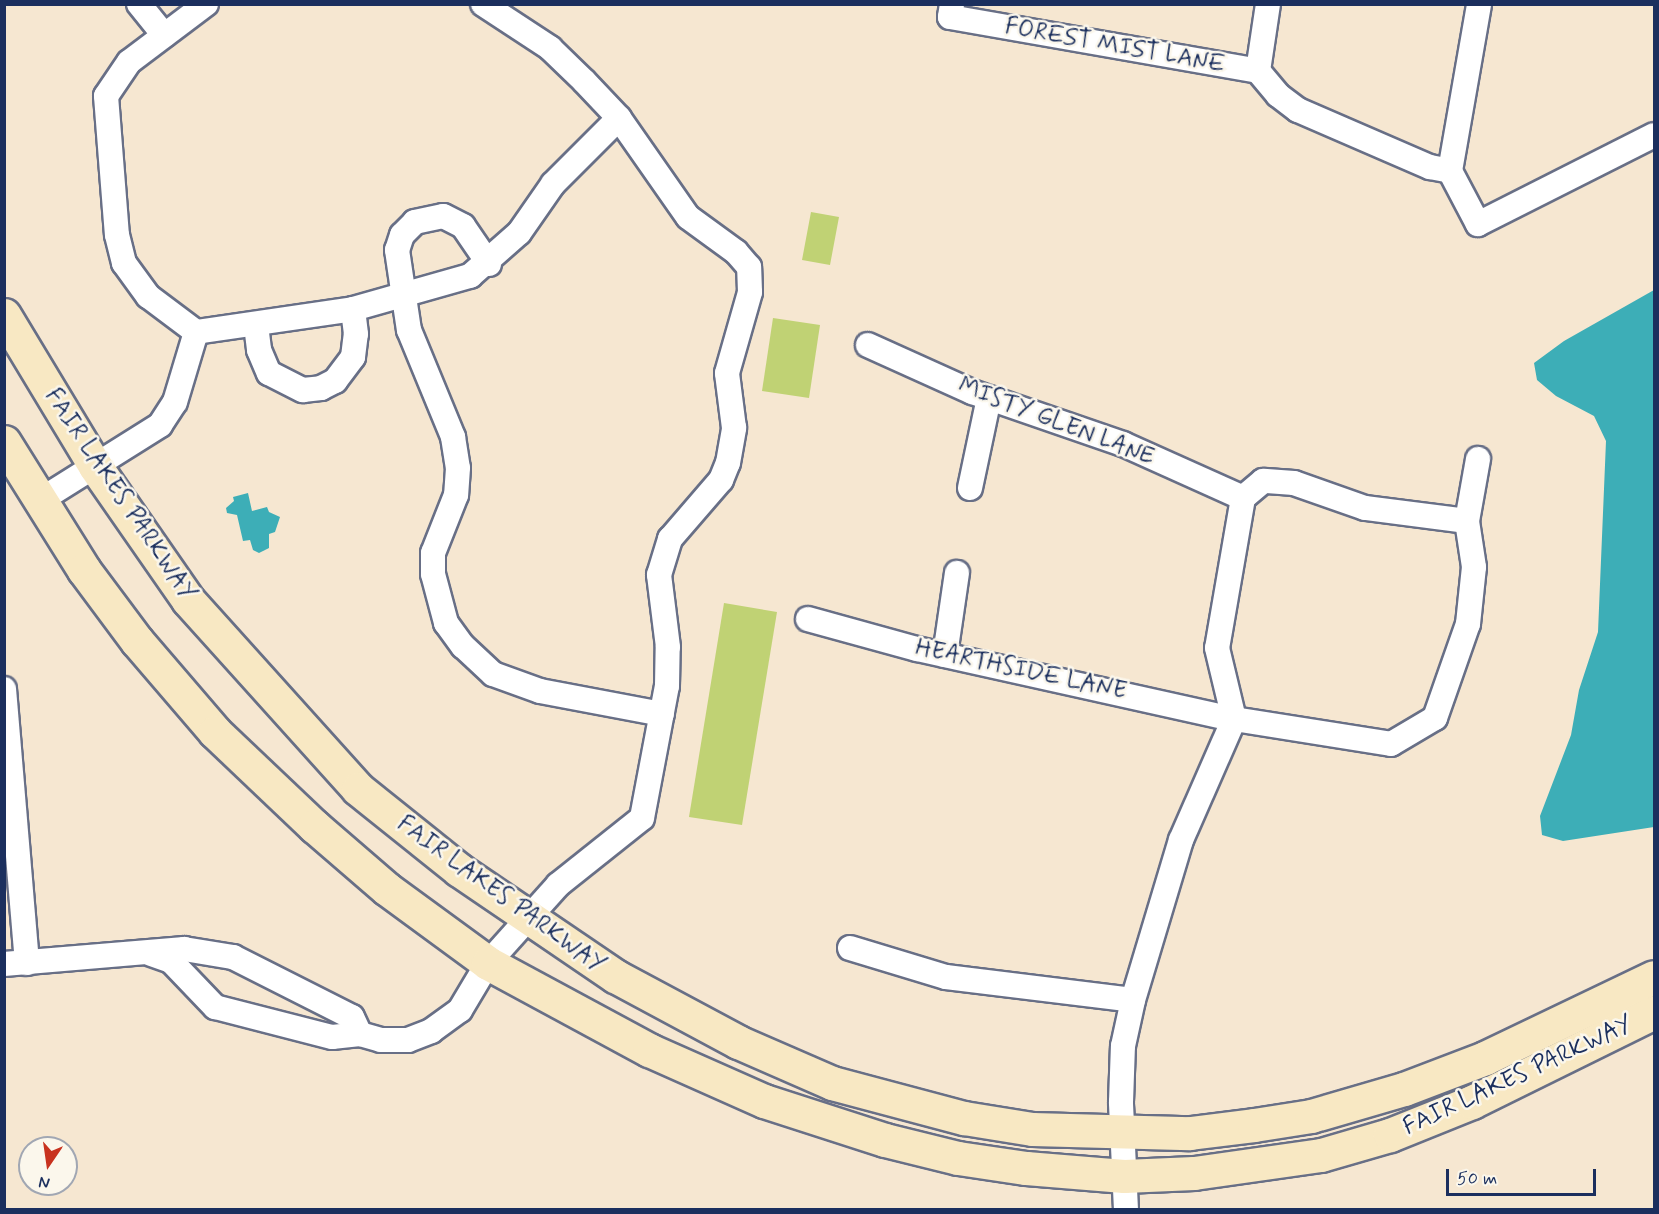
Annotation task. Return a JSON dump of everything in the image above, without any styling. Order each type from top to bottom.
[{"type":"main road","name":"FAIR LAKES PARKWAY","points":[[4,315],[94,466],[188,600],[358,789],[529,921],[669,1006],[832,1083],[964,1118],[1032,1129],[1190,1133],[1254,1125],[1362,1103],[1485,1058],[1654,977]]},
{"type":"main road","name":"FAIR LAKES PARKWAY","points":[[4,442],[39,501],[124,624],[215,732],[314,826],[379,882],[488,963],[649,1050],[804,1115],[958,1158],[1026,1168],[1124,1176],[1263,1165],[1321,1155],[1389,1136],[1472,1102],[1654,1012]]},
{"type":"street","points":[[139,4],[164,34]]},
{"type":"street","points":[[206,4],[129,62],[106,96],[117,235],[134,280],[174,319],[196,332],[353,309],[470,276],[489,264],[519,232],[553,184],[619,118]]},
{"type":"street","points":[[151,954],[171,961],[215,1007],[332,1037],[360,1034],[381,1040],[408,1040],[431,1031],[460,1010],[488,963],[529,921],[558,885],[642,818],[662,714],[668,646],[659,575],[670,539],[721,480],[728,463],[734,428],[727,374],[750,292],[749,267],[736,252],[687,218],[619,118],[550,48],[483,4]]},
{"type":"street","name":"FOREST MIST LANE","points":[[952,4],[950,17],[1258,71]]},
{"type":"street","points":[[1268,4],[1258,71],[1266,84],[1298,110],[1430,167],[1450,171]]},
{"type":"street","points":[[1479,4],[1450,171],[1478,224],[1654,135]]},
{"type":"street","points":[[489,264],[474,239],[453,218],[423,218],[402,235],[398,250],[409,330],[453,436],[458,468],[456,495],[433,553],[433,574],[446,623],[463,646],[493,674],[540,692],[662,714]]},
{"type":"street","points":[[256,325],[259,350],[269,373],[303,390],[321,388],[335,381],[353,357],[357,334],[353,309]]},
{"type":"street","points":[[39,501],[168,416],[196,332]]},
{"type":"street","name":"MISTY GLEN LANE","points":[[868,345],[988,398],[1123,444],[1243,498]]},
{"type":"street","points":[[970,488],[988,398]]},
{"type":"street","name":"HEARTHSIDE LANE","points":[[808,620],[945,655],[1234,719],[1391,744],[1435,718],[1468,624],[1474,567],[1467,521],[1478,459]]},
{"type":"street","points":[[1126,1209],[1122,1133],[1123,1046],[1133,1000],[1181,840],[1234,719],[1217,648],[1243,498],[1263,481],[1294,483],[1365,508],[1467,521]]},
{"type":"street","points":[[945,655],[957,573]]},
{"type":"street","points":[[4,689],[16,963],[151,954],[184,949],[233,957],[352,1017],[360,1034]]},
{"type":"street","points":[[850,948],[946,977],[1133,1000]]},
{"type":"green space","points":[[811,212],[839,217],[830,265],[802,260]]},
{"type":"green space","points":[[773,318],[820,325],[809,398],[762,391]]},
{"type":"green space","points":[[724,603],[777,612],[742,825],[689,817]]},
{"type":"water","points":[[1654,290],[1654,827],[1563,841],[1542,835],[1540,816],[1571,735],[1579,690],[1598,632],[1606,441],[1594,416],[1556,396],[1537,380],[1534,363],[1564,341]]},
{"type":"water","points":[[248,493],[252,511],[267,507],[269,512],[280,517],[275,532],[269,534],[269,548],[259,553],[253,550],[250,540],[243,541],[237,515],[227,513],[226,508],[234,501],[233,497]]}]
